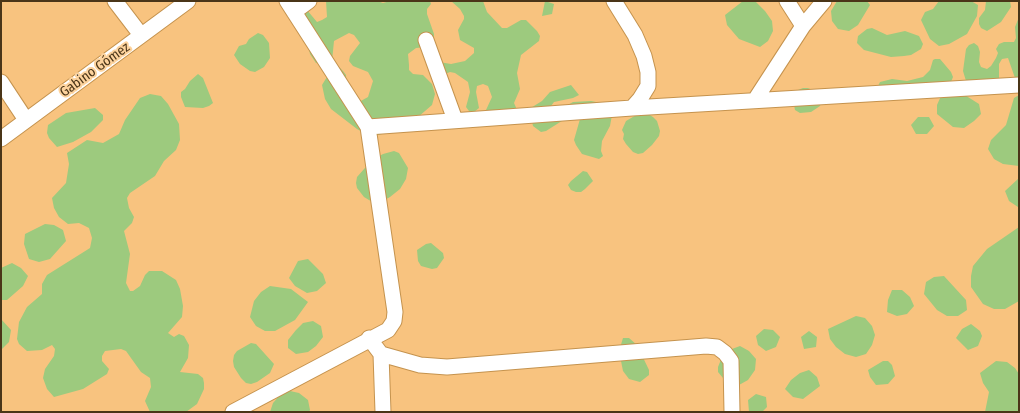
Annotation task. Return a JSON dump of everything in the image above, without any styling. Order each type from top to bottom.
[{"type":"street","points":[[116,1],[141,36]]},
{"type":"street","name":"Gabino Gómez","points":[[1,139],[188,1]]},
{"type":"street","points":[[233,412],[369,338],[388,330],[394,321],[395,312],[368,127],[291,7],[309,1]]},
{"type":"street","points":[[614,1],[635,35],[644,56],[648,72],[648,86],[632,108]]},
{"type":"street","points":[[787,1],[803,26]]},
{"type":"street","points":[[755,100],[803,26],[824,1]]},
{"type":"street","points":[[426,40],[455,120]]},
{"type":"street","points":[[1,82],[26,120]]},
{"type":"street","points":[[368,127],[755,100],[1019,85]]},
{"type":"street","points":[[369,338],[381,354],[383,412]]},
{"type":"street","points":[[381,354],[420,365],[447,367],[706,346],[717,347],[725,353],[731,361],[732,412]]},
{"type":"green space","points":[[326,1],[377,1],[383,3],[390,1],[430,1],[431,4],[427,9],[427,14],[434,34],[432,44],[427,47],[416,48],[408,54],[409,70],[413,74],[423,75],[432,84],[435,94],[432,105],[418,117],[377,135],[366,134],[357,129],[331,109],[325,99],[322,85],[330,72],[339,67],[343,71],[346,75],[347,95],[359,102],[368,97],[373,81],[368,72],[353,66],[349,61],[350,56],[360,43],[354,35],[349,33],[334,41],[332,61],[322,64],[316,63],[310,54],[309,49],[311,45],[295,19],[307,10],[317,22],[322,20],[327,17]]},
{"type":"green space","points":[[451,1],[483,1],[487,12],[502,28],[507,28],[521,20],[526,20],[537,31],[540,36],[539,41],[521,55],[517,73],[520,89],[514,103],[518,112],[488,115],[486,110],[492,97],[488,86],[483,84],[477,86],[476,92],[479,108],[474,112],[469,111],[466,107],[470,92],[468,82],[455,73],[450,72],[445,74],[439,62],[451,64],[465,61],[474,53],[474,48],[460,40],[458,30],[464,16],[460,9]]},
{"type":"green space","points":[[545,1],[554,4],[552,14],[542,16]]},
{"type":"green space","points":[[743,1],[755,1],[772,21],[773,31],[768,41],[760,47],[739,39],[727,25],[725,15]]},
{"type":"green space","points":[[837,1],[867,1],[870,5],[858,25],[849,31],[838,29],[832,21],[831,11]]},
{"type":"green space","points":[[939,1],[971,1],[978,5],[977,16],[967,34],[949,44],[939,46],[930,39],[921,20],[925,12],[933,9]]},
{"type":"green space","points":[[986,1],[1010,1],[1011,7],[1001,22],[987,31],[981,28],[979,24],[979,18],[985,10]]},
{"type":"green space","points":[[1019,17],[1019,79],[1015,78],[1008,58],[1002,59],[999,64],[999,79],[966,81],[963,71],[966,49],[969,45],[974,43],[978,46],[980,52],[979,62],[981,67],[987,69],[996,58],[998,53],[996,49],[999,44],[1004,42],[1014,42],[1016,38],[1015,27]]},
{"type":"green space","points":[[872,28],[887,35],[905,31],[919,36],[923,44],[921,49],[911,55],[904,56],[891,57],[864,50],[857,43],[858,36],[867,29]]},
{"type":"green space","points":[[258,33],[263,35],[269,43],[270,58],[264,67],[255,72],[250,71],[240,64],[234,55],[239,46],[246,44],[249,39]]},
{"type":"green space","points":[[940,59],[951,72],[953,77],[951,82],[878,86],[880,82],[892,79],[907,81],[923,77],[930,70],[933,60]]},
{"type":"green space","points":[[198,74],[203,78],[213,103],[203,108],[185,107],[181,97],[181,92]]},
{"type":"green space","points":[[571,85],[579,95],[573,98],[554,102],[551,106],[551,111],[555,112],[573,102],[591,101],[601,103],[612,115],[610,126],[602,141],[601,151],[603,156],[599,159],[582,154],[576,145],[574,140],[580,119],[565,119],[546,131],[541,132],[533,126],[529,109],[542,101],[550,92]]},
{"type":"green space","points":[[808,88],[817,92],[822,100],[820,106],[811,112],[800,113],[795,110],[794,105],[798,90]]},
{"type":"green space","points":[[960,92],[979,104],[981,114],[964,128],[953,127],[937,114],[937,105],[941,96]]},
{"type":"green space","points":[[150,94],[161,96],[168,104],[179,124],[180,140],[176,150],[164,161],[155,176],[130,193],[127,198],[129,208],[134,217],[132,223],[124,231],[130,254],[126,283],[130,291],[133,291],[140,286],[145,275],[149,271],[162,271],[176,280],[180,289],[183,306],[182,317],[168,333],[174,337],[179,334],[184,336],[189,345],[188,358],[180,372],[198,374],[203,378],[204,383],[204,389],[197,404],[186,412],[150,412],[145,401],[151,387],[150,378],[141,372],[126,351],[121,349],[105,351],[102,356],[102,361],[109,369],[107,374],[83,389],[54,397],[47,389],[43,378],[45,369],[54,356],[55,349],[52,345],[42,350],[27,351],[19,344],[17,339],[19,322],[27,307],[42,294],[42,284],[47,275],[90,248],[92,238],[89,228],[79,223],[68,224],[59,217],[54,208],[52,198],[66,183],[69,164],[67,153],[87,140],[103,143],[119,134],[125,120],[140,98]]},
{"type":"green space","points":[[1019,95],[1019,166],[1003,164],[994,159],[988,149],[991,140],[1006,125],[1014,98]]},
{"type":"green space","points":[[95,108],[103,115],[103,120],[91,132],[73,142],[57,147],[49,138],[47,133],[48,125],[66,113]]},
{"type":"green space","points":[[638,114],[648,114],[653,117],[657,121],[660,131],[659,136],[652,145],[643,153],[638,154],[633,152],[626,144],[623,139],[624,134],[622,130],[626,121]]},
{"type":"green space","points":[[918,117],[929,117],[934,126],[927,134],[916,134],[911,125]]},
{"type":"green space","points":[[394,151],[399,153],[408,168],[406,179],[400,189],[390,197],[381,202],[374,203],[364,197],[357,188],[357,177],[372,160],[383,154]]},
{"type":"green space","points":[[583,171],[587,172],[593,181],[581,192],[571,190],[568,185]]},
{"type":"green space","points":[[1019,178],[1018,207],[1009,201],[1005,191]]},
{"type":"green space","points":[[45,224],[54,225],[63,230],[66,241],[50,259],[39,262],[29,259],[24,244],[25,234]]},
{"type":"green space","points":[[1019,227],[1019,301],[1005,309],[994,309],[983,304],[971,287],[973,266],[987,249]]},
{"type":"green space","points":[[431,243],[443,253],[444,258],[437,268],[432,269],[421,266],[418,261],[417,250],[426,244]]},
{"type":"green space","points":[[308,259],[323,274],[326,283],[317,291],[307,293],[295,286],[289,278],[298,261]]},
{"type":"green space","points":[[12,263],[21,268],[28,276],[23,286],[7,300],[1,300],[1,268]]},
{"type":"green space","points":[[944,276],[966,300],[967,310],[958,316],[947,316],[937,310],[924,294],[926,282],[934,277]]},
{"type":"green space","points":[[270,286],[291,289],[308,302],[295,320],[275,331],[265,331],[256,326],[250,317],[254,301],[261,292]]},
{"type":"green space","points":[[892,290],[902,290],[910,297],[914,306],[907,314],[897,316],[887,312],[888,300]]},
{"type":"green space","points":[[856,316],[865,318],[872,326],[875,335],[872,345],[866,354],[856,357],[845,354],[836,347],[830,339],[828,329]]},
{"type":"green space","points":[[1,319],[11,330],[9,342],[1,350]]},
{"type":"green space","points":[[313,321],[321,326],[323,337],[316,346],[308,352],[296,354],[288,348],[288,340],[303,323]]},
{"type":"green space","points":[[971,324],[980,331],[982,336],[978,346],[968,350],[956,338],[962,329]]},
{"type":"green space","points":[[764,329],[773,330],[780,337],[776,347],[766,351],[758,345],[756,336]]},
{"type":"green space","points":[[809,331],[817,337],[816,347],[804,349],[801,337]]},
{"type":"green space","points":[[623,338],[629,338],[637,345],[649,370],[649,375],[640,382],[629,379],[623,371],[619,351]]},
{"type":"green space","points":[[251,343],[256,344],[274,364],[270,373],[257,382],[251,384],[246,383],[241,378],[234,367],[233,361],[234,355],[237,351]]},
{"type":"green space","points":[[740,346],[749,351],[756,359],[755,370],[748,380],[739,385],[728,384],[718,372],[718,367],[724,352]]},
{"type":"green space","points":[[883,361],[888,361],[892,365],[895,376],[888,384],[876,385],[870,377],[868,370]]},
{"type":"green space","points":[[996,361],[1007,362],[1015,368],[1019,374],[1019,412],[985,412],[989,392],[983,383],[980,373]]},
{"type":"green space","points":[[809,370],[817,377],[820,386],[803,399],[793,397],[785,389],[791,380],[800,373]]},
{"type":"green space","points":[[290,391],[299,393],[308,400],[309,412],[270,412],[273,403],[280,395]]},
{"type":"green space","points":[[756,394],[766,397],[767,407],[762,412],[749,412],[748,400]]}]
